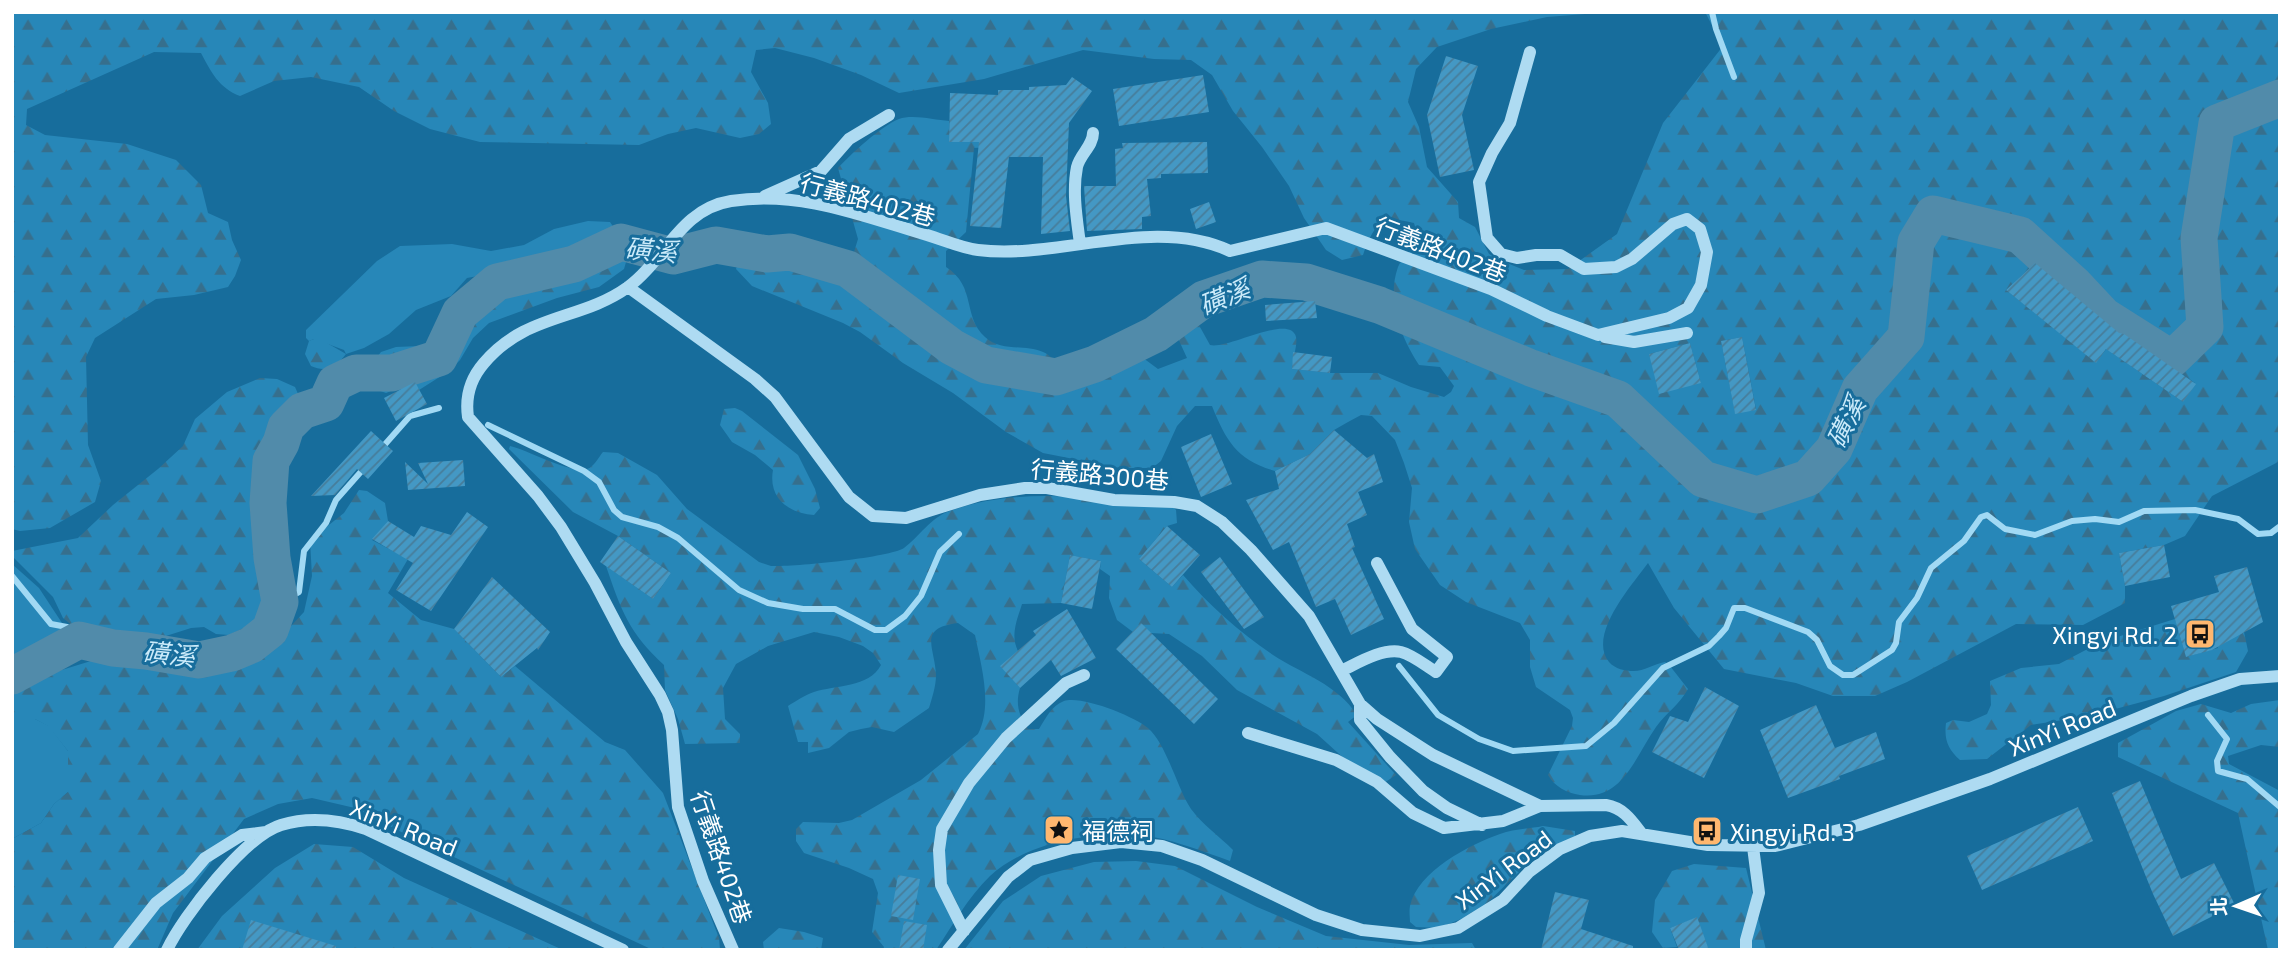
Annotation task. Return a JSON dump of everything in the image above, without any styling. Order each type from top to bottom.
[{"type":"street","name":"行義路402巷","points":[[733,950],[703,881],[678,807],[672,730],[660,695],[626,642],[596,583],[561,527],[538,496],[468,417],[471,383],[478,370],[497,348],[531,328],[609,298],[628,287],[694,216],[715,204],[762,198],[791,198],[820,204],[979,250],[1027,250],[1110,240],[1176,238],[1217,245],[1230,251],[1325,228],[1491,289],[1547,316],[1598,335],[1669,318],[1688,308],[1701,285],[1707,252],[1700,229],[1687,219],[1673,224],[1632,259],[1616,267],[1584,269],[1560,256],[1535,255],[1517,258],[1501,254],[1486,238],[1479,182],[1510,122],[1530,52]]},
{"type":"street","points":[[762,198],[821,171],[849,139],[889,115]]},
{"type":"street","points":[[1080,244],[1075,183],[1077,164],[1093,139],[1093,133]]},
{"type":"street","name":"行義路300巷","points":[[628,287],[755,379],[775,397],[849,497],[873,516],[906,518],[980,495],[1025,488],[1047,488],[1114,500],[1174,502],[1197,506],[1222,522],[1293,598],[1308,616],[1360,704],[1377,719],[1433,755],[1540,806]]},
{"type":"street","points":[[1598,335],[1634,342],[1686,333]]},
{"type":"street","points":[[1341,671],[1381,653],[1391,652],[1406,654],[1436,672],[1447,657],[1412,629],[1377,563]]},
{"type":"street","points":[[964,931],[941,885],[939,850],[942,828],[969,783],[1006,738],[1066,683],[1084,675]]},
{"type":"street","name":"XinYi Road","points":[[948,950],[1008,877],[1030,860],[1072,848],[1121,842],[1162,846],[1202,860],[1316,915],[1362,930],[1420,936],[1458,928],[1503,900],[1529,872],[1560,849],[1590,836],[1622,831],[1708,845],[1776,846],[1859,825],[1990,779],[2191,696],[2240,679],[2280,676]]},
{"type":"street","name":"行義路300巷","points":[[1360,704],[1360,720],[1390,757],[1423,791],[1447,808],[1483,825],[1503,821],[1540,806],[1616,807],[1626,813],[1642,834]]},
{"type":"street","points":[[1248,733],[1336,760],[1377,782],[1413,813],[1444,828],[1483,825]]},
{"type":"street","name":"XinYi Road","points":[[167,950],[215,879],[266,832],[281,825],[312,820],[341,821],[366,829],[623,950]]},
{"type":"street","points":[[119,950],[156,904],[188,878],[205,858],[242,835],[266,832]]},
{"type":"street","points":[[1746,950],[1746,940],[1759,893],[1753,847]]},
{"type":"green space","points":[[12,12],[1610,12],[1547,17],[1491,29],[1437,47],[1416,69],[1408,102],[1419,127],[1427,167],[1458,202],[1459,218],[1475,227],[1489,254],[1524,270],[1568,269],[1617,234],[1663,123],[1723,46],[1705,12],[2280,12],[2280,461],[2212,496],[2185,536],[2164,545],[2119,553],[2125,603],[2083,625],[2016,624],[1875,696],[1833,696],[1796,683],[1724,669],[1674,608],[1648,563],[1607,625],[1604,651],[1611,664],[1624,670],[1638,671],[1665,662],[1688,689],[1656,727],[1627,774],[1618,784],[1595,795],[1566,791],[1548,775],[1572,726],[1573,718],[1570,710],[1536,687],[1530,667],[1530,640],[1520,623],[1466,602],[1440,585],[1415,549],[1409,522],[1412,488],[1404,463],[1395,440],[1372,416],[1361,415],[1348,422],[1334,430],[1310,454],[1275,471],[1251,461],[1234,447],[1212,406],[1195,406],[1177,426],[1161,461],[1152,468],[1120,468],[1043,453],[1006,432],[953,393],[903,363],[860,332],[752,286],[736,269],[741,253],[819,249],[850,255],[854,252],[858,239],[838,168],[875,134],[899,119],[917,117],[949,121],[949,141],[986,142],[987,147],[974,148],[966,232],[946,251],[946,267],[962,283],[978,329],[991,342],[1043,352],[1060,365],[1105,352],[1135,352],[1158,369],[1187,358],[1171,323],[1178,313],[1190,309],[1210,345],[1282,329],[1291,331],[1296,337],[1292,369],[1330,373],[1378,373],[1444,397],[1451,392],[1454,386],[1440,367],[1419,365],[1406,343],[1397,318],[1394,293],[1398,267],[1420,243],[1414,223],[1393,220],[1380,224],[1371,236],[1363,255],[1342,260],[1326,250],[1304,218],[1289,186],[1233,111],[1212,75],[1191,60],[1154,59],[1083,50],[984,79],[899,93],[861,75],[814,58],[775,48],[756,50],[751,72],[768,103],[771,124],[759,134],[740,138],[696,128],[668,134],[639,145],[480,142],[430,129],[394,111],[359,87],[311,77],[274,81],[240,96],[221,84],[201,53],[154,52],[27,109],[26,125],[45,135],[127,144],[176,160],[201,185],[208,213],[228,222],[241,260],[228,287],[194,295],[156,299],[95,338],[86,357],[88,445],[101,481],[95,502],[50,528],[20,531],[12,529]],"holes":[[[2035,263],[2118,334],[2096,362],[2006,290]],[[2119,333],[2124,334],[2195,383],[2183,402],[2112,353]],[[1742,337],[1756,409],[1735,413],[1721,341]],[[1690,343],[1701,383],[1649,354]]]},
{"type":"green space","points":[[588,221],[610,222],[614,228],[553,264],[519,265],[500,272],[467,278],[451,296],[416,310],[389,334],[364,348],[346,354],[344,350],[306,338],[306,330],[377,261],[400,246],[452,244],[491,251],[524,245],[554,229]]},
{"type":"green space","points":[[612,256],[626,262],[624,269],[599,287],[557,298],[489,323],[473,338],[460,360],[449,371],[419,390],[414,382],[386,393],[372,388],[368,378],[371,365],[381,352],[396,347],[421,346],[440,336],[451,318],[500,272],[519,265],[582,264]]},
{"type":"green space","points":[[320,339],[346,354],[339,362],[326,369],[311,366],[305,354],[309,341]]},
{"type":"green space","points":[[260,378],[277,379],[295,387],[302,403],[296,420],[260,465],[265,542],[272,586],[271,606],[256,622],[229,635],[216,634],[204,627],[191,628],[147,642],[134,640],[116,630],[74,627],[63,618],[53,597],[12,556],[12,551],[78,538],[183,446],[195,419],[227,392]]},
{"type":"green space","points":[[735,408],[798,455],[815,489],[820,508],[814,515],[796,511],[782,502],[774,489],[773,470],[755,455],[732,442],[720,425],[724,409]]},
{"type":"green space","points":[[510,446],[560,465],[579,469],[592,466],[603,452],[618,453],[657,475],[687,509],[759,562],[771,566],[840,561],[895,552],[904,548],[943,514],[977,503],[1005,498],[1060,496],[1173,507],[1176,510],[1177,523],[1167,526],[1139,559],[1172,587],[1183,575],[1214,608],[1248,637],[1340,695],[1357,715],[1348,722],[1396,775],[1384,783],[1348,762],[1317,734],[1237,690],[1202,656],[1169,634],[1133,632],[1117,620],[1109,598],[1110,576],[1100,569],[1101,561],[1070,555],[1061,603],[1022,604],[1014,633],[1018,651],[1001,666],[1020,688],[1018,705],[1022,719],[1028,729],[1039,729],[1056,706],[1072,700],[1107,708],[1141,723],[1161,745],[1191,809],[1233,850],[1230,861],[1153,837],[1112,835],[1067,840],[1025,854],[990,876],[968,902],[936,950],[883,950],[884,947],[872,932],[878,893],[873,879],[804,853],[796,841],[796,829],[803,822],[839,823],[852,820],[921,780],[978,734],[985,711],[985,698],[983,672],[975,635],[958,623],[937,629],[933,634],[931,640],[936,679],[929,708],[894,732],[872,727],[861,729],[849,732],[829,748],[808,753],[808,742],[798,742],[788,706],[814,692],[860,682],[876,672],[881,665],[873,653],[863,646],[814,632],[768,646],[736,664],[723,688],[725,719],[740,734],[740,743],[685,744],[678,719],[665,690],[664,665],[634,631],[616,596],[606,566],[653,599],[671,573],[618,536],[573,512],[509,449]]},
{"type":"green space","points":[[359,490],[367,491],[385,503],[388,521],[372,540],[408,559],[388,593],[421,620],[454,629],[501,677],[515,666],[605,742],[625,750],[663,793],[719,938],[720,950],[653,950],[355,808],[312,798],[278,804],[244,819],[173,913],[157,950],[12,950],[12,839],[41,823],[54,804],[68,792],[68,751],[48,726],[35,719],[12,719],[12,693],[26,681],[91,661],[167,669],[218,669],[278,640],[304,612],[312,576],[310,540],[344,513]]},
{"type":"green space","points":[[12,564],[39,588],[64,626],[61,638],[12,663]]},
{"type":"green space","points":[[2175,619],[2186,657],[2218,648],[2214,634],[2244,632],[2248,651],[2236,672],[2164,696],[2089,716],[2031,725],[1987,759],[1960,760],[1952,752],[1946,739],[1946,723],[1953,720],[1969,722],[1987,714],[1991,705],[1990,681],[2021,668],[2059,664],[2101,642]]},
{"type":"green space","points":[[2280,700],[2280,747],[2261,745],[2228,756],[2229,764],[2280,791],[2280,950],[2268,950],[2238,813],[2118,757],[2118,743],[2176,711],[2201,704],[2231,713],[2251,704]]},
{"type":"green space","points":[[12,719],[35,719],[49,726],[68,751],[68,792],[54,804],[41,823],[12,839]]},
{"type":"green space","points":[[1543,826],[1575,831],[1575,836],[1530,861],[1478,912],[1439,928],[1416,927],[1410,922],[1410,906],[1415,893],[1446,861],[1500,834]]},
{"type":"green space","points":[[314,844],[353,847],[404,878],[563,950],[197,950],[222,916],[275,868]]},
{"type":"green space","points":[[1136,861],[1175,866],[1257,907],[1326,936],[1409,945],[1472,943],[1476,950],[964,950],[1003,901],[1041,876],[1094,862]]},
{"type":"green space","points":[[1694,864],[1746,868],[1766,950],[1709,950],[1696,918],[1670,928],[1677,947],[1663,948],[1652,932],[1655,900],[1672,871]]},
{"type":"green space","points":[[779,928],[823,938],[821,950],[764,950],[763,942]]},
{"type":"building","points":[[1446,56],[1478,66],[1462,115],[1474,170],[1440,177],[1427,115]]},
{"type":"building","points":[[1203,75],[1209,112],[1119,126],[1113,89]]},
{"type":"building","points":[[1072,77],[1092,91],[1069,123],[1066,196],[1070,231],[1041,234],[1043,157],[1009,157],[1001,228],[970,226],[979,142],[949,142],[950,93],[998,95],[998,90],[1029,90],[1029,87],[1066,85]]},
{"type":"building","points":[[1207,142],[1208,173],[1161,174],[1161,178],[1147,179],[1151,216],[1142,217],[1142,229],[1087,231],[1084,186],[1116,186],[1115,149],[1123,148],[1122,143]]},
{"type":"building","points":[[1209,202],[1216,222],[1196,229],[1190,209]]},
{"type":"building","points":[[2035,263],[2119,333],[2196,384],[2183,402],[2106,349],[2096,363],[2006,290]]},
{"type":"building","points":[[1315,301],[1317,318],[1266,321],[1265,305]]},
{"type":"building","points":[[1742,337],[1756,410],[1735,414],[1721,341]]},
{"type":"building","points":[[1690,343],[1701,383],[1659,394],[1649,354]]},
{"type":"building","points":[[1293,352],[1332,357],[1330,373],[1292,369]]},
{"type":"building","points":[[415,382],[427,404],[396,421],[384,398]]},
{"type":"building","points":[[1334,430],[1367,458],[1374,454],[1383,482],[1358,492],[1367,515],[1347,524],[1355,547],[1352,548],[1384,619],[1351,635],[1335,599],[1316,607],[1289,542],[1273,550],[1246,500],[1279,489],[1275,471],[1310,454]]},
{"type":"building","points":[[371,431],[393,451],[368,479],[357,469],[335,495],[311,496]]},
{"type":"building","points":[[1211,434],[1232,484],[1201,497],[1181,447]]},
{"type":"building","points":[[463,460],[465,486],[408,490],[405,462],[428,484],[418,463]]},
{"type":"building","points":[[467,512],[488,527],[431,611],[396,590],[413,563],[372,539],[388,521],[414,537],[421,526],[451,535]]},
{"type":"building","points":[[1167,526],[1200,555],[1172,587],[1139,559]]},
{"type":"building","points":[[618,536],[671,573],[653,599],[600,562]]},
{"type":"building","points":[[2164,545],[2170,577],[2125,586],[2119,553]]},
{"type":"building","points":[[1070,555],[1101,561],[1092,609],[1061,603]]},
{"type":"building","points":[[1220,557],[1264,617],[1244,629],[1201,572]]},
{"type":"building","points":[[2247,567],[2263,622],[2212,650],[2186,657],[2171,606],[2219,592],[2214,576]]},
{"type":"building","points":[[492,577],[550,632],[538,650],[537,648],[501,677],[454,629]]},
{"type":"building","points":[[1067,609],[1096,658],[1061,676],[1051,660],[1020,688],[1000,666],[1036,635],[1033,631]]},
{"type":"building","points":[[1141,623],[1218,699],[1194,724],[1116,649]]},
{"type":"building","points":[[1705,687],[1739,706],[1704,778],[1652,752],[1670,716],[1688,722]]},
{"type":"building","points":[[1816,705],[1835,748],[1876,732],[1885,759],[1788,798],[1760,730]]},
{"type":"building","points":[[2140,781],[2181,879],[2214,863],[2235,905],[2173,936],[2112,793]]},
{"type":"building","points":[[2078,807],[2093,841],[1982,890],[1967,856]]},
{"type":"building","points":[[898,875],[920,879],[913,920],[891,916]]},
{"type":"building","points":[[1555,892],[1589,900],[1581,929],[1633,946],[1633,950],[1541,950]]},
{"type":"building","points":[[1697,917],[1709,950],[1679,950],[1670,928]]},
{"type":"building","points":[[251,920],[336,946],[336,950],[242,950]]},
{"type":"building","points":[[904,921],[927,925],[923,950],[899,950]]},
{"type":"waterway","points":[[1712,12],[1734,77]]},
{"type":"waterway","name":"磺溪","points":[[12,676],[79,640],[113,648],[199,660],[232,653],[251,645],[270,630],[280,602],[272,558],[268,503],[271,461],[286,427],[302,411],[326,403],[335,383],[356,373],[392,373],[439,358],[460,313],[497,282],[574,264],[621,242],[673,256],[716,245],[767,254],[790,252],[848,269],[952,347],[986,365],[1056,377],[1095,364],[1156,334],[1204,299],[1262,279],[1306,282],[1379,305],[1531,368],[1618,399],[1703,479],[1757,495],[1808,478],[1834,449],[1860,389],[1906,337],[1916,242],[1933,214],[2020,235],[2074,284],[2104,316],[2172,359],[2205,327],[2199,238],[2217,123],[2280,98]]},
{"type":"waterway","points":[[380,450],[410,416],[439,408]]},
{"type":"waterway","points":[[488,425],[584,471],[599,482],[614,510],[622,517],[658,527],[678,538],[739,590],[768,603],[803,609],[835,609],[875,630],[886,630],[905,616],[921,596],[940,552],[959,534]]},
{"type":"waterway","points":[[280,602],[299,592],[304,551],[326,523],[336,500],[366,466]]},
{"type":"waterway","points":[[1399,666],[1438,715],[1479,739],[1513,751],[1586,746],[1614,723],[1663,668],[1709,646],[1726,628],[1734,608],[1745,608],[1808,632],[1817,640],[1830,666],[1843,675],[1853,675],[1892,650],[1896,643],[1899,622],[1917,598],[1931,568],[1964,541],[1981,517],[1987,515],[2005,529],[2035,535],[2072,521],[2095,519],[2119,522],[2144,511],[2195,510],[2238,519],[2258,534],[2271,533],[2279,527]]},
{"type":"waterway","points":[[12,576],[51,624],[67,627],[79,640]]},
{"type":"waterway","points":[[2208,715],[2227,739],[2217,761],[2218,771],[2247,779],[2280,807]]},
{"type":"place","name":"Xingyi Rd. 2","points":[[2200,634]]},
{"type":"place","name":"福德祠","points":[[1059,830]]},
{"type":"place","name":"Xingyi Rd. 3","points":[[1707,831]]}]
